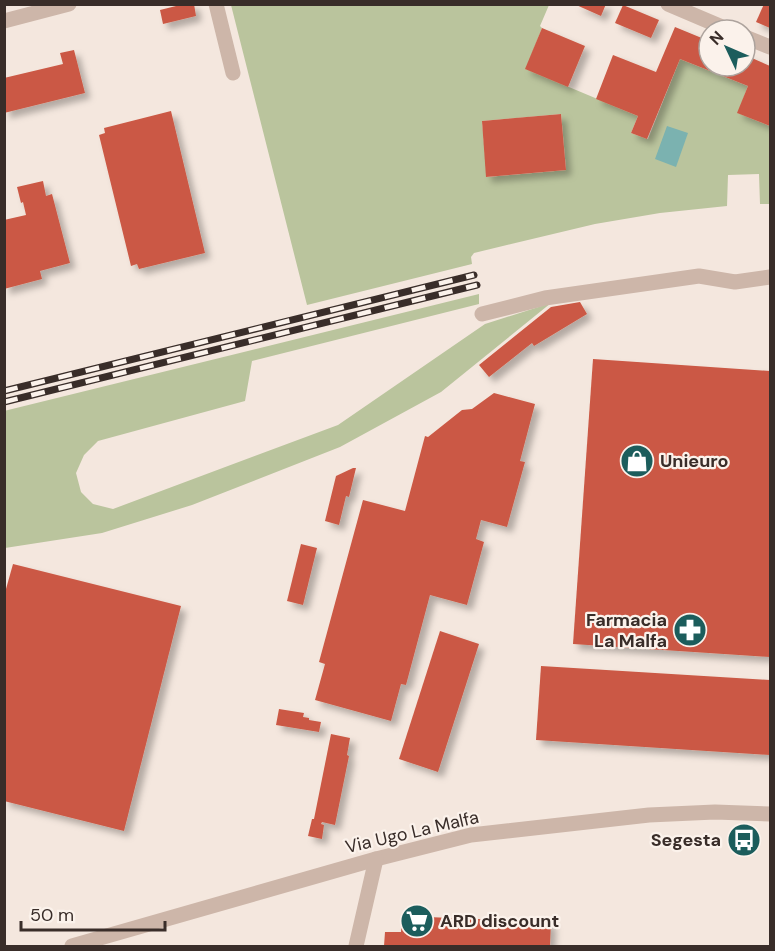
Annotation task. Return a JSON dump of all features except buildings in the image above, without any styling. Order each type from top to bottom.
[{"type":"street","points":[[4,21],[69,4]]},
{"type":"street","points":[[216,4],[233,73]]},
{"type":"street","points":[[668,4],[701,18]]},
{"type":"street","points":[[482,314],[545,298],[699,276],[735,282],[771,277]]},
{"type":"street","name":"Via Ugo La Malfa","points":[[72,946],[376,859],[471,835],[671,814],[715,812],[771,814]]},
{"type":"street","points":[[356,946],[376,859]]},
{"type":"green space","points":[[231,5],[549,5],[526,69],[638,116],[631,133],[648,139],[680,59],[697,66],[697,78],[728,78],[748,86],[738,113],[770,126],[770,204],[760,204],[759,174],[728,175],[727,206],[660,213],[595,224],[474,253],[471,257],[472,264],[307,305]],"holes":[[[561,114],[566,170],[487,177],[482,121]]]},
{"type":"green space","points":[[479,294],[479,304],[252,361],[245,401],[98,441],[84,455],[76,473],[81,492],[93,504],[113,509],[338,425],[485,324],[551,303],[441,392],[340,447],[192,505],[102,533],[5,548],[4,411]]},
{"type":"water","points":[[667,126],[688,133],[676,167],[655,159]]},
{"type":"railway","points":[[4,391],[474,275]]},
{"type":"railway","points":[[4,402],[477,285]]},
{"type":"place","name":"Unieuro","points":[[637,461]]},
{"type":"place","name":"Farmacia La Malfa","points":[[690,630]]},
{"type":"place","name":"Segesta","points":[[744,840]]},
{"type":"place","name":"ARD discount","points":[[417,921]]}]
